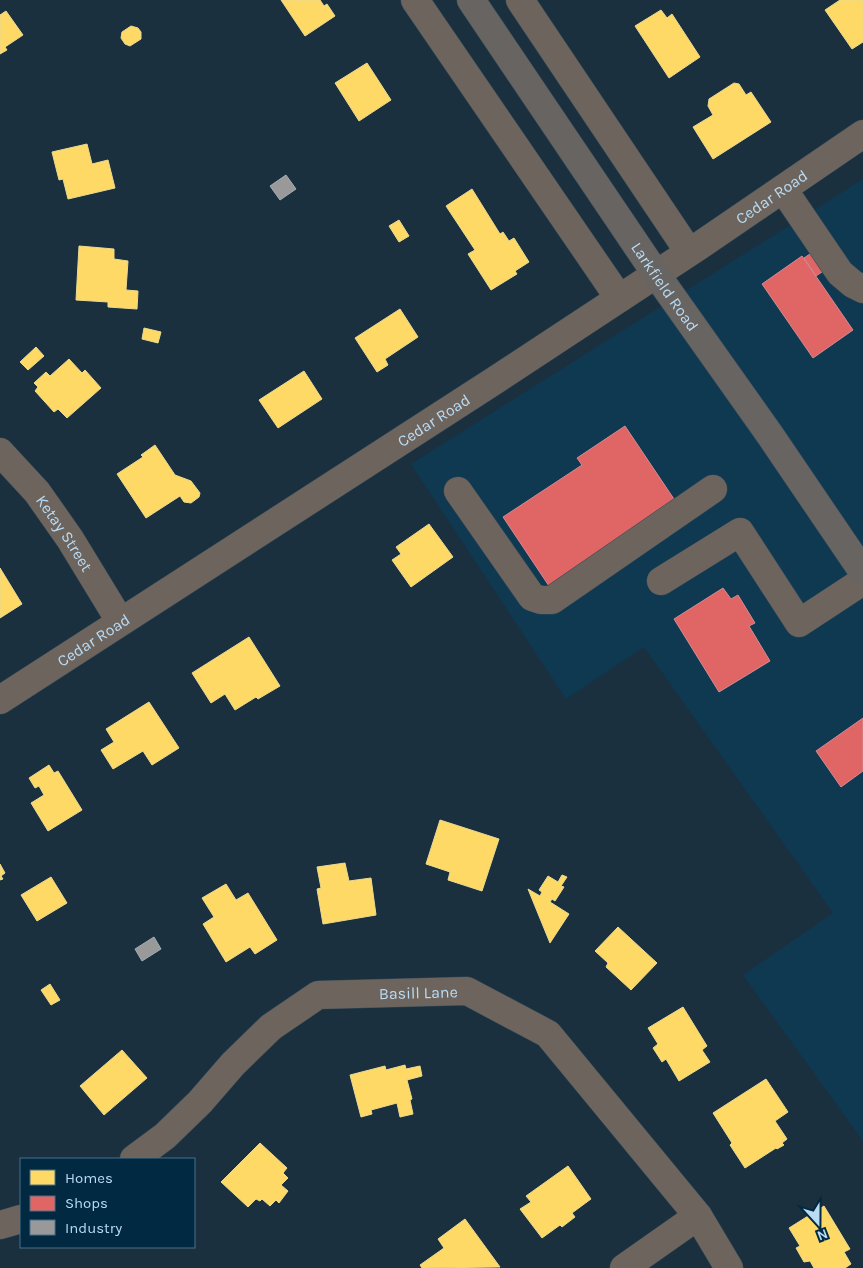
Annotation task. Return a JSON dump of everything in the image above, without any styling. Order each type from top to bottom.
[{"type":"main road","name":"Larkfield Road","points":[[470,0],[656,274],[770,435],[863,572]]},
{"type":"street","points":[[415,0],[619,298]]},
{"type":"street","points":[[520,0],[689,252]]},
{"type":"street","name":"Cedar Road","points":[[0,700],[489,384],[863,134]]},
{"type":"street","points":[[783,189],[840,273],[853,284],[863,289]]},
{"type":"street","name":"Ketay Street","points":[[0,452],[37,492],[70,539],[120,621]]},
{"type":"street","points":[[458,491],[532,597],[541,600],[552,600],[713,489]]},
{"type":"street","points":[[661,581],[740,532],[800,623],[863,581]]},
{"type":"street","name":"Basill Lane","points":[[135,1158],[165,1136],[271,1027],[318,995],[468,991],[548,1034],[698,1216],[729,1268]]},
{"type":"street","points":[[624,1268],[698,1216]]},
{"type":"street","points":[[0,1225],[20,1219]]},
{"type":"shaded area","points":[[863,179],[863,1141],[743,975],[833,913],[644,647],[566,699],[411,464]]},
{"type":"building: Homes","points":[[281,0],[320,0],[324,6],[327,4],[335,16],[305,36]]},
{"type":"building: Homes","points":[[840,0],[863,0],[863,42],[852,49],[825,10]]},
{"type":"building: Homes","points":[[661,10],[667,18],[672,14],[700,57],[669,78],[635,26]]},
{"type":"building: Homes","points":[[6,11],[23,35],[5,47],[7,50],[0,54],[0,15]]},
{"type":"building: Homes","points":[[131,26],[138,28],[141,32],[141,39],[130,46],[125,44],[121,38],[122,32]]},
{"type":"building: Homes","points":[[367,63],[391,100],[359,121],[335,83]]},
{"type":"building: Homes","points":[[734,83],[739,84],[746,95],[751,92],[771,122],[713,159],[693,127],[713,115],[708,106],[709,99]]},
{"type":"building: Homes","points":[[87,144],[92,164],[108,160],[115,188],[68,199],[63,179],[59,180],[52,152]]},
{"type":"building: Homes","points":[[472,189],[500,234],[503,232],[509,241],[514,238],[529,262],[515,271],[517,274],[491,290],[468,254],[475,250],[446,206]]},
{"type":"building: Homes","points":[[399,220],[409,236],[399,242],[389,226]]},
{"type":"building: Homes","points":[[79,246],[114,249],[114,259],[128,261],[126,290],[138,291],[137,309],[108,307],[108,302],[76,300]]},
{"type":"building: Homes","points":[[400,309],[418,337],[385,359],[388,365],[377,372],[355,338]]},
{"type":"building: Homes","points":[[144,328],[161,332],[158,343],[142,339]]},
{"type":"building: Homes","points":[[36,347],[44,356],[28,370],[20,362]]},
{"type":"building: Homes","points":[[69,359],[82,373],[85,370],[101,388],[67,418],[58,409],[54,412],[35,391],[38,387],[34,383],[46,372],[50,376]]},
{"type":"building: Homes","points":[[304,371],[322,399],[278,428],[259,400]]},
{"type":"building: Homes","points":[[155,445],[175,475],[191,481],[200,493],[199,497],[191,503],[184,502],[180,496],[146,518],[117,474],[143,457],[141,455]]},
{"type":"building: Homes","points":[[429,524],[453,557],[411,587],[392,560],[401,554],[396,547]]},
{"type":"building: Homes","points":[[0,568],[22,604],[0,618]]},
{"type":"building: Homes","points":[[249,637],[280,686],[258,699],[256,697],[235,710],[225,694],[211,703],[192,673]]},
{"type":"building: Homes","points":[[149,702],[179,748],[152,765],[143,751],[113,769],[101,750],[114,742],[106,729]]},
{"type":"building: Homes","points":[[49,765],[54,773],[58,771],[82,810],[48,831],[31,803],[44,795],[39,786],[35,788],[29,778]]},
{"type":"building: Homes","points":[[440,820],[499,839],[482,891],[448,880],[450,872],[426,864]]},
{"type":"building: Homes","points":[[345,863],[349,881],[371,878],[376,915],[323,924],[317,889],[321,888],[317,867]]},
{"type":"building: Homes","points":[[0,864],[5,873],[1,876],[3,879],[0,880]]},
{"type":"building: Homes","points":[[562,875],[567,877],[561,886],[564,887],[555,901],[552,899],[550,902],[569,914],[550,943],[528,889],[540,896],[542,892],[539,890],[548,876],[558,882]]},
{"type":"building: Homes","points":[[51,877],[67,903],[37,921],[21,895]]},
{"type":"building: Homes","points":[[226,884],[236,900],[248,893],[277,940],[255,954],[250,947],[226,962],[203,924],[214,917],[202,898]]},
{"type":"building: Homes","points":[[618,927],[657,963],[631,990],[606,967],[608,963],[595,951]]},
{"type":"building: Homes","points":[[50,984],[60,1000],[51,1005],[41,990]]},
{"type":"building: Homes","points":[[683,1007],[707,1046],[702,1050],[710,1062],[679,1081],[666,1059],[662,1062],[653,1048],[658,1044],[648,1028]]},
{"type":"building: Homes","points":[[122,1050],[147,1078],[104,1115],[80,1086]]},
{"type":"building: Homes","points":[[405,1065],[406,1069],[420,1066],[422,1076],[407,1080],[412,1099],[410,1100],[413,1114],[400,1117],[397,1103],[371,1110],[372,1114],[361,1117],[350,1075],[385,1066],[386,1070]]},
{"type":"building: Homes","points":[[766,1079],[788,1112],[775,1121],[787,1139],[782,1143],[784,1145],[745,1168],[713,1113]]},
{"type":"building: Homes","points":[[260,1143],[287,1168],[283,1173],[288,1178],[281,1185],[288,1191],[279,1203],[276,1200],[270,1206],[262,1199],[260,1201],[256,1199],[248,1207],[221,1182]]},
{"type":"building: Homes","points":[[568,1166],[591,1199],[572,1213],[575,1217],[542,1238],[520,1209],[531,1202],[526,1196]]},
{"type":"building: Homes","points":[[824,1206],[850,1249],[844,1252],[851,1264],[845,1268],[814,1268],[810,1261],[804,1262],[796,1248],[800,1246],[789,1228]]},
{"type":"building: Homes","points":[[465,1219],[500,1267],[422,1268],[420,1265],[444,1248],[438,1239]]},
{"type":"building: Shops","points":[[832,239],[844,257],[816,276],[804,258]]},
{"type":"building: Shops","points":[[802,256],[853,330],[813,358],[762,284]]},
{"type":"building: Shops","points":[[625,426],[678,505],[551,589],[503,517],[582,465],[577,458]]},
{"type":"building: Shops","points":[[723,588],[731,599],[738,595],[755,623],[749,626],[770,661],[719,692],[674,619]]},
{"type":"building: Shops","points":[[863,718],[863,771],[841,787],[816,751]]},
{"type":"building: Industry","points":[[286,175],[296,189],[280,200],[270,186]]},
{"type":"building: Industry","points":[[154,937],[161,949],[142,961],[135,949]]}]
